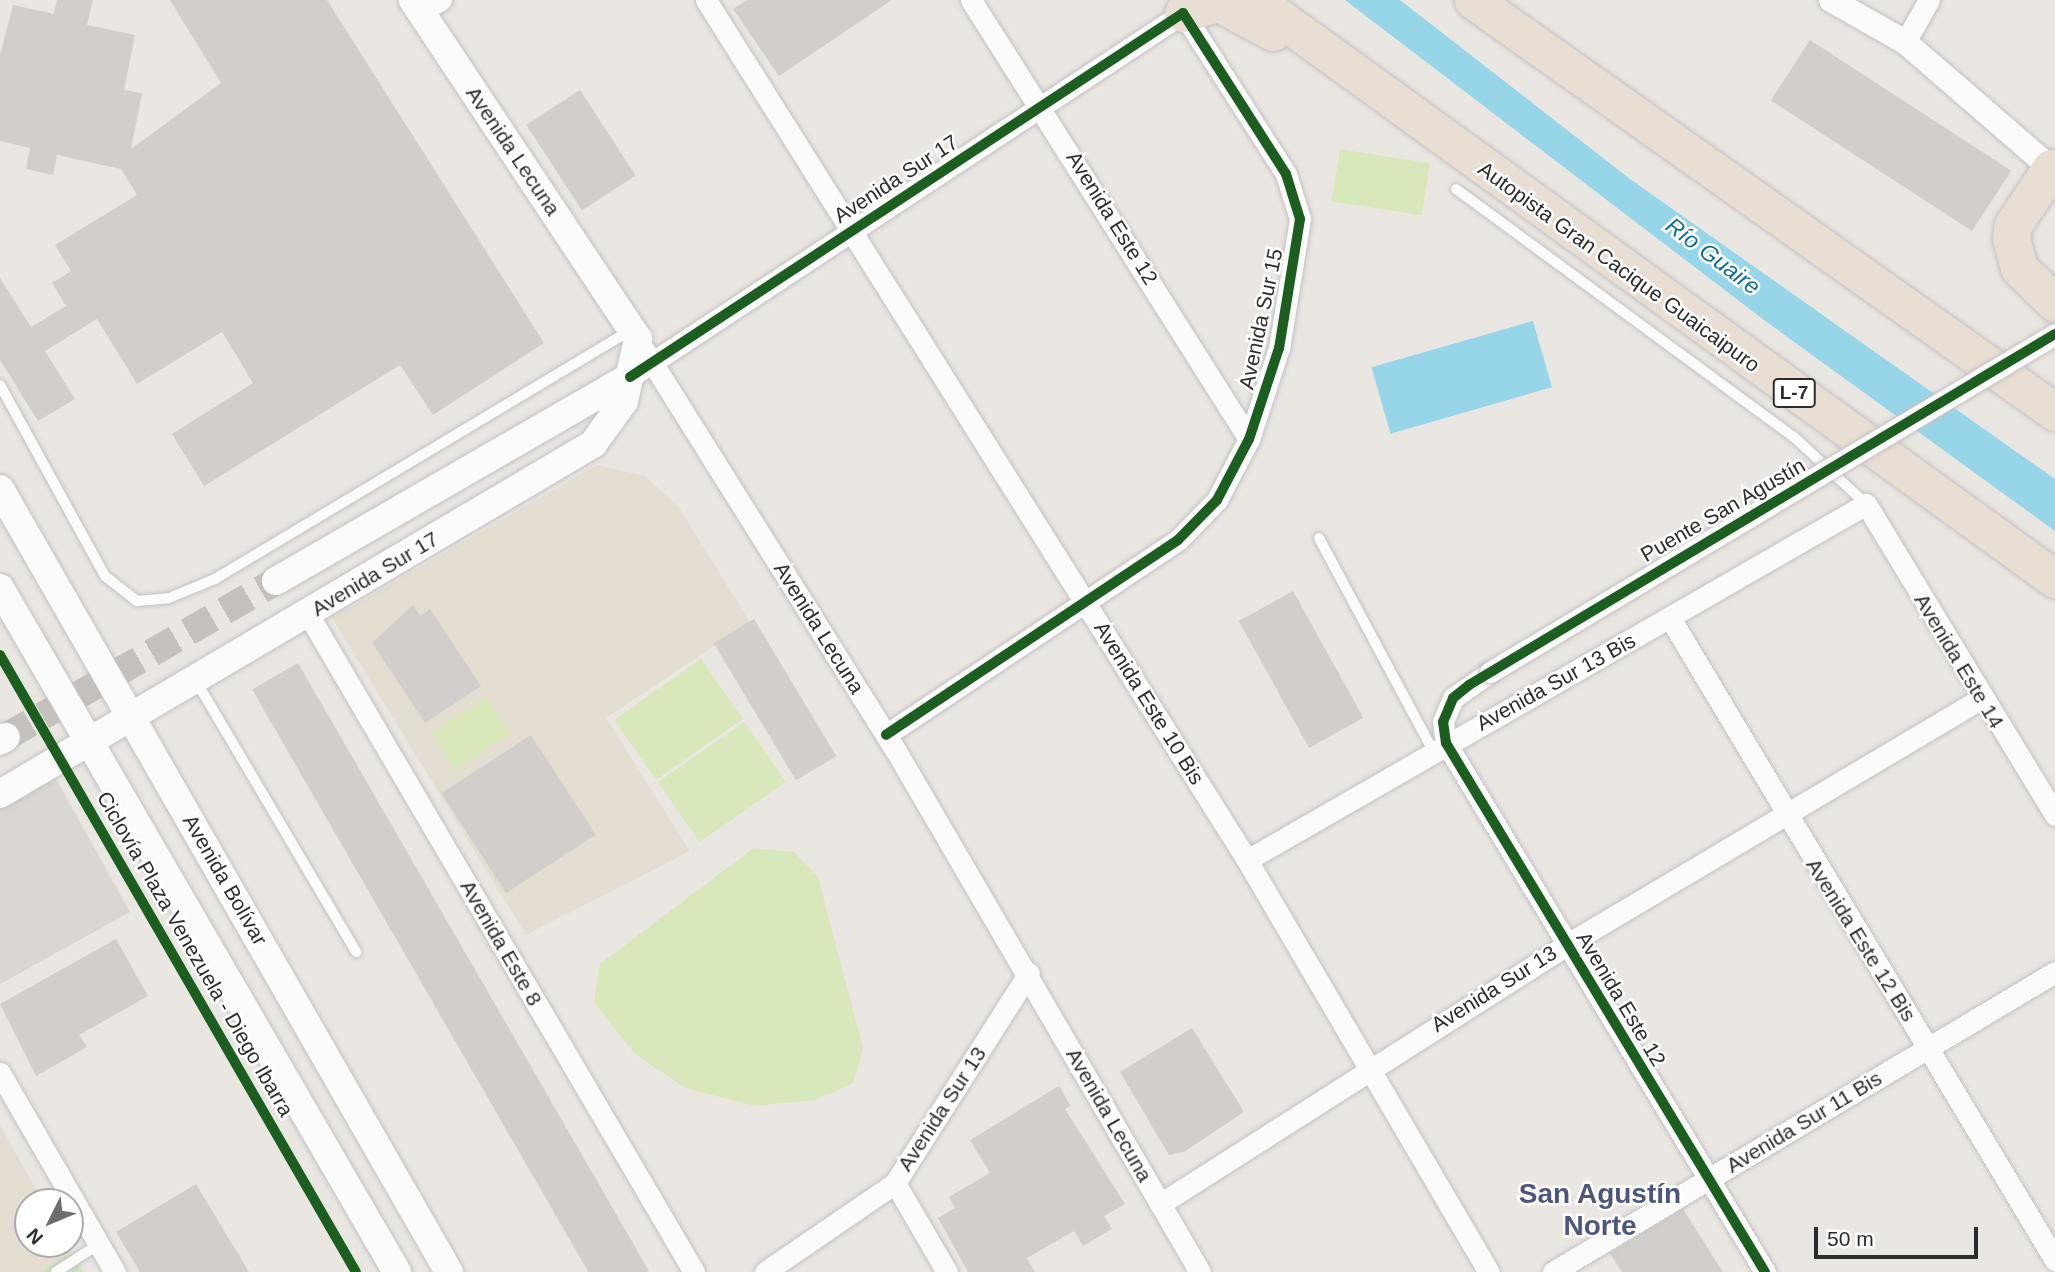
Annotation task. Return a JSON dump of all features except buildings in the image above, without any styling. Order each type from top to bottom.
[{"type":"highway","name":"Autopista Gran Cacique Guaicaipuro","points":[[1255,0],[1532,206],[2055,579]]},
{"type":"highway","points":[[1184,13],[1219,3],[1243,11],[1532,206]]},
{"type":"highway","points":[[1483,6],[2055,412]]},
{"type":"highway","points":[[2054,167],[2013,225],[2011,238],[2019,268],[2055,303]]},
{"type":"main road","name":"Avenida Lecuna","points":[[419,3],[638,352]]},
{"type":"main road","name":"Avenida Sur 17","points":[[276,581],[595,398],[638,352]]},
{"type":"main road","name":"Avenida Sur 17","points":[[0,794],[133,719],[593,444],[613,422],[638,352]]},
{"type":"main road","points":[[593,444],[595,398]]},
{"type":"main road","name":"Avenida Bolívar","points":[[0,489],[449,1272]]},
{"type":"main road","points":[[0,588],[397,1272]]},
{"type":"street","name":"Avenida Este 10 Bis","points":[[706,0],[1247,860],[1489,1272]]},
{"type":"street","name":"Avenida Este 12","points":[[971,0],[1042,106],[1250,439]]},
{"type":"street","points":[[1831,0],[1905,42],[2054,167]]},
{"type":"street","points":[[1905,42],[1929,0]]},
{"type":"street","name":"Avenida Sur 17","points":[[638,352],[853,230],[1184,13]]},
{"type":"street","name":"Avenida Sur 15","points":[[886,735],[1178,540],[1217,500],[1250,439],[1279,348],[1300,219],[1286,174],[1184,13]]},
{"type":"street","name":"Puente San Agustín","points":[[1439,747],[1443,722],[1453,698],[1490,672],[2055,334]]},
{"type":"street","name":"Avenida Lecuna","points":[[638,352],[886,735],[1029,973],[1200,1272]]},
{"type":"street","name":"Avenida Sur 13 Bis","points":[[1247,860],[1439,747],[1670,618],[1866,504]]},
{"type":"street","name":"Avenida Este 14","points":[[1866,504],[1980,699],[2055,815]]},
{"type":"street","name":"Avenida Este 8","points":[[308,614],[694,1272]]},
{"type":"street","name":"Avenida Este 12 Bis","points":[[1670,618],[1784,817],[1929,1048],[2055,1259]]},
{"type":"street","name":"Avenida Sur 13","points":[[1160,1204],[1368,1067],[1566,945],[1980,699]]},
{"type":"street","name":"Avenida Este 12","points":[[1439,747],[1566,945],[1765,1272]]},
{"type":"street","name":"Avenida Sur 11 Bis","points":[[1553,1272],[2055,972]]},
{"type":"street","name":"Avenida Sur 13","points":[[765,1272],[895,1183],[1029,973]]},
{"type":"street","points":[[0,1073],[115,1272]]},
{"type":"street","points":[[895,1183],[947,1272]]},
{"type":"lane","points":[[1456,189],[1794,437],[1866,504]]},
{"type":"lane","points":[[0,385],[106,576],[137,601],[169,598],[215,579],[638,352]]},
{"type":"lane","points":[[1319,538],[1439,747]]},
{"type":"lane","points":[[196,681],[356,952]]},
{"type":"lane","points":[[57,1272],[99,1244]]},
{"type":"shaded area","points":[[597,465],[645,476],[678,506],[750,622],[606,718],[690,851],[526,935],[332,618]]},
{"type":"shaded area","points":[[55,777],[130,912],[0,984],[0,808]]},
{"type":"shaded area","points":[[0,1125],[35,1188],[14,1188],[14,1258],[62,1258],[41,1272],[0,1272]]},
{"type":"green space","points":[[1340,149],[1430,163],[1422,216],[1332,201]]},
{"type":"green space","points":[[701,659],[743,719],[656,780],[614,720]]},
{"type":"green space","points":[[486,697],[510,734],[455,770],[431,733]]},
{"type":"green space","points":[[744,722],[786,782],[700,842],[658,782]]},
{"type":"green space","points":[[754,848],[794,852],[818,877],[863,1048],[853,1083],[815,1100],[754,1106],[686,1088],[635,1054],[594,1002],[600,964]]},
{"type":"green space","points":[[62,1258],[75,1258],[83,1272],[41,1272]]},
{"type":"water","name":"Río Guaire","points":[[1345,0],[1400,0],[1630,179],[2055,479],[2055,531],[1764,320]]},
{"type":"water","points":[[1533,321],[1552,387],[1391,434],[1372,367]]},
{"type":"tunnel","points":[[6,737],[276,581]]},
{"type":"cycle path","points":[[630,377],[1183,13],[1286,174],[1300,219],[1279,348],[1249,439],[1217,500],[1178,540],[886,735]]},
{"type":"cycle path","points":[[1765,1272],[1446,743],[1443,722],[1453,698],[1469,685],[2055,334]]},
{"type":"cycle path","name":"Ciclovía Plaza Venezuela - Diego Ibarra","points":[[0,655],[356,1272]]},
{"type":"district","name":"San Agustín Norte","points":[[1600,1210]]}]
